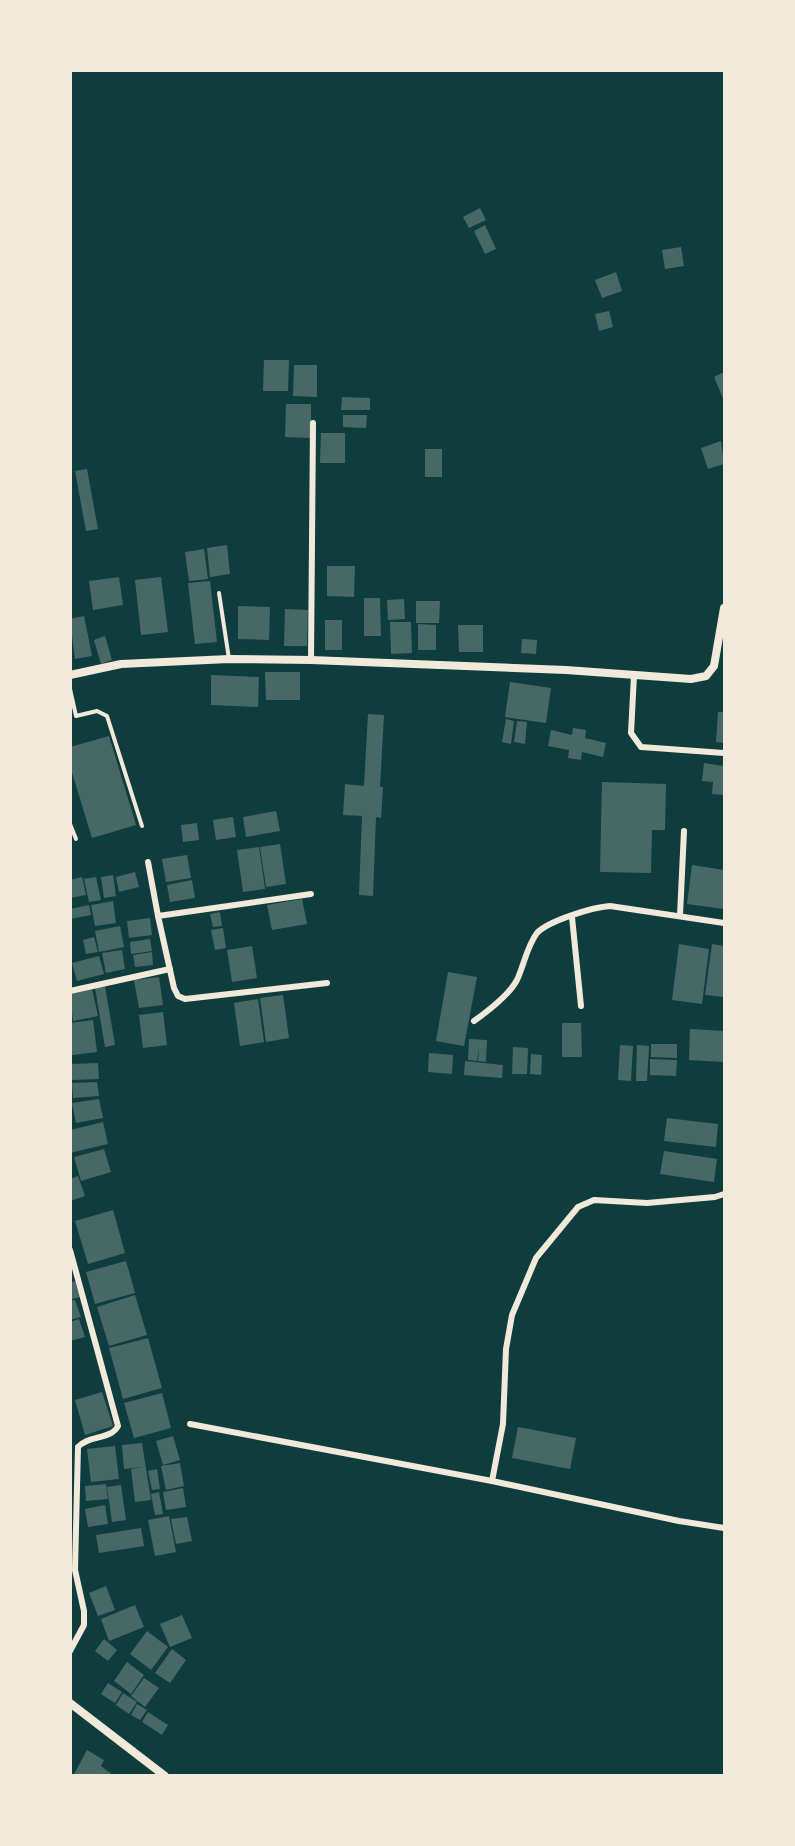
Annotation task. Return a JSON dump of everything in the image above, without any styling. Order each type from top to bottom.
[{"type":"street","points":[[311,660],[313,423]]},
{"type":"street","points":[[70,675],[121,664],[229,659],[311,660],[691,679],[706,675],[714,666],[724,608]]},
{"type":"street","points":[[634,675],[631,734],[641,747],[724,753]]},
{"type":"street","points":[[680,915],[684,831]]},
{"type":"street","points":[[148,862],[174,988],[178,996],[185,999],[327,983]]},
{"type":"street","points":[[158,916],[311,894]]},
{"type":"street","points":[[474,1021],[496,1004],[516,982],[536,934],[545,926],[596,907],[609,906],[724,923]]},
{"type":"street","points":[[572,917],[581,1006]]},
{"type":"street","points":[[70,991],[170,969]]},
{"type":"street","points":[[492,1481],[503,1424],[506,1349],[512,1316],[536,1258],[578,1207],[594,1200],[647,1203],[724,1194]]},
{"type":"street","points":[[70,1250],[118,1426],[114,1432],[83,1442],[78,1447],[75,1570],[84,1611],[84,1625],[70,1651]]},
{"type":"street","points":[[190,1424],[724,1528]]},
{"type":"street","points":[[70,1703],[165,1776]]},
{"type":"lane","points":[[219,593],[229,659]]},
{"type":"lane","points":[[70,689],[76,716]]},
{"type":"lane","points":[[70,718],[97,711],[107,716],[142,826]]},
{"type":"lane","points":[[70,824],[76,840]]},
{"type":"building","points":[[480,208],[486,220],[469,228],[463,217]]},
{"type":"building","points":[[485,225],[496,249],[485,254],[474,231]]},
{"type":"building","points":[[681,247],[684,266],[665,269],[662,250]]},
{"type":"building","points":[[616,272],[622,291],[602,298],[595,280]]},
{"type":"building","points":[[609,311],[613,327],[599,331],[595,314]]},
{"type":"building","points":[[264,360],[289,360],[288,391],[263,391]]},
{"type":"building","points":[[294,365],[317,365],[317,397],[293,396]]},
{"type":"building","points":[[724,372],[724,401],[714,377]]},
{"type":"building","points":[[342,397],[370,398],[370,410],[341,410]]},
{"type":"building","points":[[286,404],[311,404],[311,438],[285,437]]},
{"type":"building","points":[[343,415],[367,415],[366,428],[343,427]]},
{"type":"building","points":[[321,433],[345,433],[345,463],[320,463]]},
{"type":"building","points":[[721,441],[724,464],[708,469],[701,448]]},
{"type":"building","points":[[425,449],[442,449],[442,477],[425,477]]},
{"type":"building","points":[[87,469],[98,529],[86,531],[75,471]]},
{"type":"building","points":[[227,545],[230,574],[210,577],[207,548]]},
{"type":"building","points":[[204,549],[208,579],[189,581],[185,552]]},
{"type":"building","points":[[327,566],[355,566],[354,597],[327,596]]},
{"type":"building","points":[[119,577],[123,605],[93,610],[89,581]]},
{"type":"building","points":[[161,577],[168,632],[141,635],[135,580]]},
{"type":"building","points":[[210,581],[217,642],[195,644],[188,583]]},
{"type":"building","points":[[364,598],[380,598],[381,636],[364,636]]},
{"type":"building","points":[[404,599],[405,619],[388,620],[387,600]]},
{"type":"building","points":[[416,601],[440,601],[439,623],[416,623]]},
{"type":"building","points":[[238,606],[270,607],[269,640],[238,639]]},
{"type":"building","points":[[285,609],[308,610],[307,646],[284,646]]},
{"type":"building","points":[[84,616],[92,656],[75,659],[70,619]]},
{"type":"building","points":[[325,620],[342,620],[342,650],[325,650]]},
{"type":"building","points":[[390,622],[411,622],[412,653],[391,654]]},
{"type":"building","points":[[418,624],[436,625],[436,650],[418,650]]},
{"type":"building","points":[[458,625],[483,625],[483,652],[459,652]]},
{"type":"building","points":[[105,636],[112,660],[101,664],[94,640]]},
{"type":"building","points":[[522,639],[537,640],[536,654],[521,653]]},
{"type":"building","points":[[265,672],[300,672],[300,700],[266,700]]},
{"type":"building","points":[[211,675],[259,677],[258,707],[211,705]]},
{"type":"building","points":[[510,682],[551,688],[546,723],[505,717]]},
{"type":"building","points":[[718,712],[724,712],[724,743],[716,742]]},
{"type":"building","points":[[368,714],[384,715],[380,787],[383,787],[381,818],[376,817],[373,896],[359,895],[362,816],[343,815],[345,784],[364,786]]},
{"type":"building","points":[[506,719],[514,721],[511,744],[502,742]]},
{"type":"building","points":[[517,721],[527,722],[525,744],[514,742]]},
{"type":"building","points":[[573,728],[586,730],[585,738],[606,743],[603,757],[582,752],[581,760],[568,758],[569,750],[548,746],[551,730],[572,735]]},
{"type":"building","points":[[109,736],[136,825],[92,838],[70,766],[70,747]]},
{"type":"building","points":[[704,763],[724,766],[724,795],[712,794],[713,782],[702,781]]},
{"type":"building","points":[[602,782],[666,784],[665,830],[652,830],[651,873],[600,872]]},
{"type":"building","points":[[276,811],[280,831],[246,837],[243,817]]},
{"type":"building","points":[[233,817],[236,837],[216,840],[213,820]]},
{"type":"building","points":[[197,823],[199,840],[183,842],[181,825]]},
{"type":"building","points":[[280,844],[286,884],[266,887],[260,847]]},
{"type":"building","points":[[259,847],[265,889],[243,892],[237,850]]},
{"type":"building","points":[[187,855],[191,878],[166,882],[162,859]]},
{"type":"building","points":[[692,865],[724,870],[724,909],[687,904]]},
{"type":"building","points":[[135,872],[139,887],[119,892],[116,877]]},
{"type":"building","points":[[113,875],[116,896],[104,898],[101,877]]},
{"type":"building","points":[[82,877],[86,895],[70,898],[70,880]]},
{"type":"building","points":[[96,877],[101,900],[89,902],[84,879]]},
{"type":"building","points":[[192,880],[195,898],[170,902],[167,885]]},
{"type":"building","points":[[302,899],[307,924],[272,930],[267,905]]},
{"type":"building","points":[[113,901],[116,923],[95,926],[91,905]]},
{"type":"building","points":[[89,905],[91,915],[70,919],[70,909]]},
{"type":"building","points":[[220,912],[222,926],[213,927],[210,914]]},
{"type":"building","points":[[150,918],[152,935],[129,938],[127,921]]},
{"type":"building","points":[[120,926],[124,947],[99,952],[95,931]]},
{"type":"building","points":[[223,928],[226,948],[215,950],[211,930]]},
{"type":"building","points":[[94,937],[98,952],[86,954],[83,940]]},
{"type":"building","points":[[150,939],[152,951],[131,954],[130,942]]},
{"type":"building","points":[[679,944],[709,949],[702,1004],[672,1000]]},
{"type":"building","points":[[712,944],[724,946],[724,997],[705,995]]},
{"type":"building","points":[[252,946],[257,978],[232,982],[227,950]]},
{"type":"building","points":[[122,950],[125,969],[106,973],[102,953]]},
{"type":"building","points":[[152,952],[153,965],[135,967],[133,955]]},
{"type":"building","points":[[99,956],[104,974],[77,981],[72,963]]},
{"type":"building","points":[[448,972],[477,977],[464,1046],[436,1041]]},
{"type":"building","points":[[159,977],[163,1005],[139,1008],[134,980]]},
{"type":"building","points":[[105,986],[115,1045],[105,1047],[95,988]]},
{"type":"building","points":[[92,989],[98,1016],[73,1021],[70,994]]},
{"type":"building","points":[[283,995],[289,1038],[266,1042],[260,998]]},
{"type":"building","points":[[258,999],[264,1042],[240,1046],[234,1003]]},
{"type":"building","points":[[163,1012],[167,1045],[143,1048],[139,1015]]},
{"type":"building","points":[[93,1020],[97,1052],[72,1055],[70,1023]]},
{"type":"building","points":[[562,1023],[581,1023],[582,1057],[562,1057]]},
{"type":"building","points":[[690,1029],[724,1031],[724,1062],[689,1060]]},
{"type":"building","points":[[469,1039],[487,1040],[486,1062],[478,1061],[479,1047],[477,1061],[468,1060]]},
{"type":"building","points":[[651,1044],[677,1044],[677,1058],[651,1057]]},
{"type":"building","points":[[620,1045],[633,1046],[631,1081],[618,1080]]},
{"type":"building","points":[[637,1045],[649,1046],[647,1081],[636,1081]]},
{"type":"building","points":[[513,1047],[528,1048],[527,1074],[512,1074]]},
{"type":"building","points":[[429,1053],[453,1055],[452,1074],[428,1072]]},
{"type":"building","points":[[531,1054],[542,1055],[541,1075],[530,1074]]},
{"type":"building","points":[[650,1059],[677,1060],[676,1076],[650,1075]]},
{"type":"building","points":[[465,1061],[503,1065],[502,1078],[464,1075]]},
{"type":"building","points":[[98,1063],[99,1079],[72,1080],[71,1064]]},
{"type":"building","points":[[97,1082],[99,1096],[73,1098],[72,1083]]},
{"type":"building","points":[[99,1099],[103,1118],[76,1123],[72,1103]]},
{"type":"building","points":[[667,1118],[718,1124],[716,1147],[664,1141]]},
{"type":"building","points":[[103,1122],[108,1144],[70,1153],[70,1130]]},
{"type":"building","points":[[104,1149],[111,1172],[81,1181],[74,1157]]},
{"type":"building","points":[[664,1151],[717,1159],[714,1182],[660,1174]]},
{"type":"building","points":[[78,1176],[85,1196],[70,1201],[70,1179]]},
{"type":"building","points":[[113,1210],[125,1253],[88,1264],[75,1221]]},
{"type":"building","points":[[126,1261],[135,1293],[95,1304],[86,1272]]},
{"type":"building","points":[[75,1281],[80,1297],[70,1300],[70,1283]]},
{"type":"building","points":[[135,1295],[147,1335],[109,1346],[97,1307]]},
{"type":"building","points":[[75,1300],[81,1317],[70,1320],[70,1301]]},
{"type":"building","points":[[79,1319],[85,1337],[70,1341],[70,1322]]},
{"type":"building","points":[[148,1338],[162,1388],[123,1399],[109,1348]]},
{"type":"building","points":[[102,1392],[113,1426],[85,1435],[75,1400]]},
{"type":"building","points":[[162,1393],[171,1428],[134,1438],[124,1403]]},
{"type":"building","points":[[518,1427],[576,1438],[570,1469],[512,1458]]},
{"type":"building","points":[[173,1436],[180,1460],[163,1465],[156,1441]]},
{"type":"building","points":[[142,1443],[151,1500],[135,1502],[131,1469],[141,1467],[124,1469],[122,1445]]},
{"type":"building","points":[[115,1446],[119,1479],[91,1482],[87,1449]]},
{"type":"building","points":[[180,1463],[184,1486],[166,1490],[161,1466]]},
{"type":"building","points":[[157,1469],[160,1489],[152,1490],[148,1471]]},
{"type":"building","points":[[106,1484],[108,1499],[86,1501],[85,1486]]},
{"type":"building","points":[[121,1485],[126,1520],[112,1522],[107,1487]]},
{"type":"building","points":[[183,1488],[186,1507],[166,1510],[163,1492]]},
{"type":"building","points":[[159,1492],[163,1514],[155,1515],[151,1494]]},
{"type":"building","points":[[105,1505],[108,1524],[88,1527],[85,1509]]},
{"type":"building","points":[[169,1516],[176,1552],[155,1556],[148,1520]]},
{"type":"building","points":[[187,1517],[192,1541],[176,1544],[171,1519]]},
{"type":"building","points":[[141,1528],[144,1546],[99,1553],[96,1535]]},
{"type":"building","points":[[106,1586],[115,1610],[98,1616],[89,1593]]},
{"type":"building","points":[[135,1605],[144,1627],[109,1641],[101,1619]]},
{"type":"building","points":[[182,1615],[192,1638],[170,1647],[160,1624]]},
{"type":"building","points":[[147,1631],[168,1647],[151,1670],[130,1654]]},
{"type":"building","points":[[104,1639],[117,1650],[108,1661],[95,1651]]},
{"type":"building","points":[[172,1649],[186,1660],[170,1683],[155,1673]]},
{"type":"building","points":[[127,1662],[144,1675],[131,1694],[114,1681]]},
{"type":"building","points":[[144,1678],[159,1688],[145,1707],[131,1696]]},
{"type":"building","points":[[108,1683],[122,1692],[115,1703],[101,1694]]},
{"type":"building","points":[[123,1693],[137,1702],[129,1714],[116,1705]]},
{"type":"building","points":[[137,1704],[147,1710],[140,1720],[131,1715]]},
{"type":"building","points":[[148,1712],[168,1725],[162,1735],[142,1722]]},
{"type":"building","points":[[87,1750],[104,1760],[101,1766],[114,1776],[73,1776]]}]
